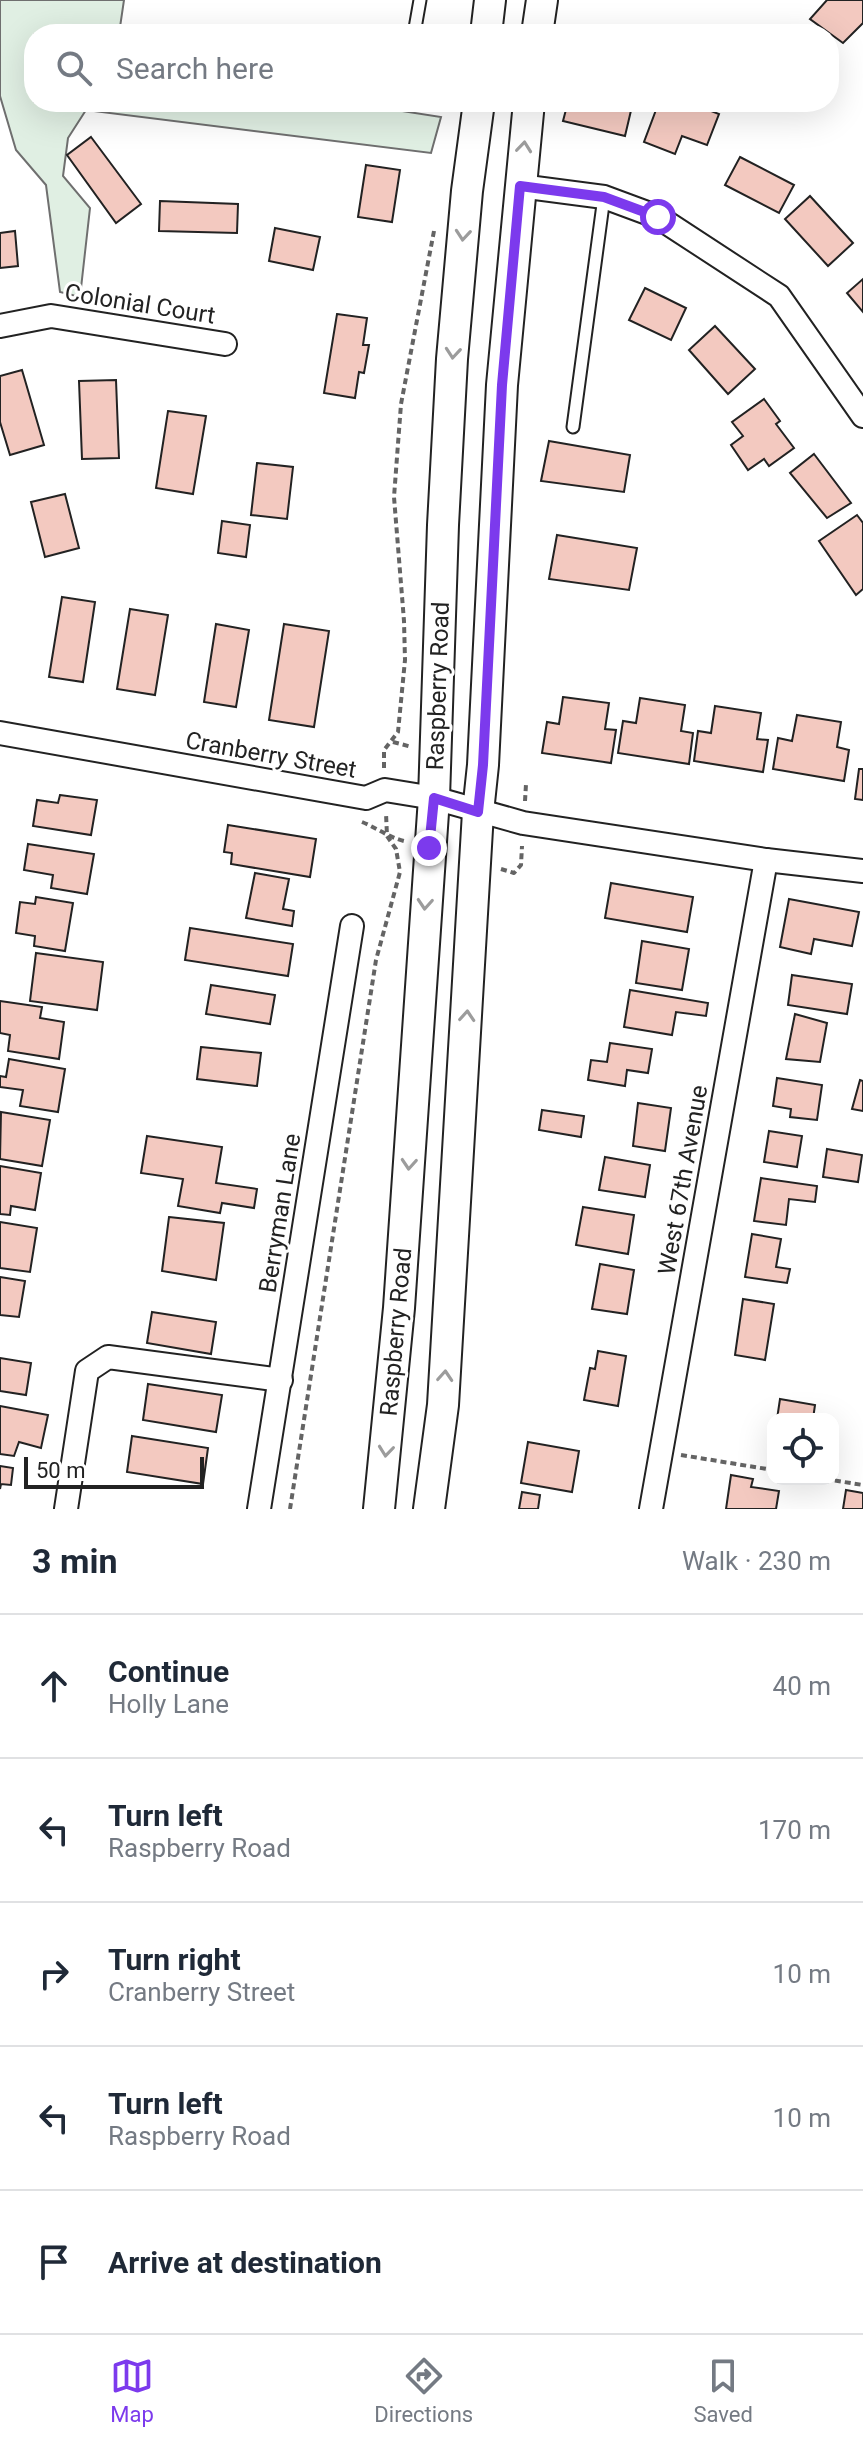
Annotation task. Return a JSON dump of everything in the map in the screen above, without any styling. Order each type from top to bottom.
[{"type":"main road","points":[[487,24],[490,0]]},
{"type":"main road","points":[[538,24],[542,0]]},
{"type":"main road","name":"Raspberry Road","points":[[379,1509],[399,1308],[434,798],[452,359],[477,112]]},
{"type":"main road","name":"Raspberry Road","points":[[429,1509],[443,1405],[483,765],[502,385],[528,112]]},
{"type":"street","points":[[520,186],[604,197],[658,217],[779,296],[863,416]]},
{"type":"street","name":"Colonial Court","points":[[0,326],[51,316],[225,344]]},
{"type":"street","name":"Cranberry Street","points":[[0,733],[366,798],[385,790],[434,798],[523,823],[766,860],[863,871]]},
{"type":"street","name":"West 67th Avenue","points":[[651,1509],[766,860]]},
{"type":"street","name":"Berryman Lane","points":[[259,1509],[352,926]]},
{"type":"street","points":[[66,1509],[87,1371],[108,1357],[281,1380]]},
{"type":"lane","points":[[416,24],[420,0]]},
{"type":"lane","points":[[573,427],[604,197]]},
{"type":"path","points":[[661,1452],[767,1469]]},
{"type":"path","points":[[839,1481],[863,1485]]},
{"type":"green space","points":[[0,0],[124,0],[120,24],[24,24],[24,112],[85,112],[68,138],[63,176],[90,208],[80,297],[60,292],[46,185],[16,150],[0,96]]},
{"type":"green space","points":[[102,112],[409,112],[441,117],[431,153]]},
{"type":"building","points":[[827,0],[863,0],[863,23],[843,43],[839,40],[839,24],[817,24],[810,19]]},
{"type":"building","points":[[565,112],[631,112],[625,136],[563,121]]},
{"type":"building","points":[[655,112],[719,114],[707,145],[682,136],[675,154],[644,142]]},
{"type":"building","points":[[91,137],[141,204],[116,223],[67,155]]},
{"type":"building","points":[[740,157],[794,185],[779,213],[725,185]]},
{"type":"building","points":[[366,165],[400,170],[392,222],[358,217]]},
{"type":"building","points":[[810,196],[853,243],[828,266],[785,219]]},
{"type":"building","points":[[160,201],[238,204],[237,233],[159,231]]},
{"type":"building","points":[[275,228],[320,237],[313,270],[269,261]]},
{"type":"building","points":[[15,231],[18,266],[0,268],[0,233]]},
{"type":"building","points":[[863,279],[863,312],[847,293]]},
{"type":"building","points":[[645,288],[686,308],[671,340],[629,320]]},
{"type":"building","points":[[337,314],[367,318],[363,345],[369,345],[364,373],[359,372],[355,398],[324,393]]},
{"type":"building","points":[[715,326],[755,369],[728,394],[689,350]]},
{"type":"building","points":[[22,370],[44,445],[10,455],[0,422],[0,376]]},
{"type":"building","points":[[116,380],[119,458],[82,459],[79,381]]},
{"type":"building","points":[[764,399],[780,421],[776,424],[794,448],[769,466],[764,459],[748,470],[731,445],[743,436],[732,422]]},
{"type":"building","points":[[168,411],[206,416],[193,494],[156,488]]},
{"type":"building","points":[[549,441],[630,455],[624,492],[541,481]]},
{"type":"building","points":[[814,454],[851,503],[827,518],[790,473]]},
{"type":"building","points":[[257,463],[293,467],[287,519],[251,515]]},
{"type":"building","points":[[65,494],[79,548],[45,557],[31,502]]},
{"type":"building","points":[[857,515],[863,523],[863,589],[856,595],[819,541]]},
{"type":"building","points":[[222,521],[250,525],[246,557],[218,553]]},
{"type":"building","points":[[557,535],[637,548],[629,590],[549,579]]},
{"type":"building","points":[[62,597],[95,602],[83,682],[49,677]]},
{"type":"building","points":[[130,609],[168,615],[155,695],[117,689]]},
{"type":"building","points":[[216,624],[249,630],[236,707],[204,702]]},
{"type":"building","points":[[284,624],[329,631],[314,727],[269,720]]},
{"type":"building","points":[[563,697],[609,703],[605,729],[616,730],[611,763],[542,753],[547,722],[559,724]]},
{"type":"building","points":[[640,698],[685,705],[681,731],[693,733],[689,764],[618,753],[623,721],[636,723]]},
{"type":"building","points":[[715,706],[761,713],[757,739],[768,740],[763,772],[694,761],[698,731],[711,733]]},
{"type":"building","points":[[797,715],[841,722],[837,747],[849,750],[844,781],[773,769],[778,738],[792,741]]},
{"type":"building","points":[[859,769],[863,769],[863,800],[855,799]]},
{"type":"building","points":[[60,795],[97,800],[91,835],[33,826],[37,800],[58,803]]},
{"type":"building","points":[[228,825],[316,839],[310,877],[231,864],[232,853],[224,852]]},
{"type":"building","points":[[28,844],[94,854],[87,894],[51,888],[53,875],[24,870]]},
{"type":"building","points":[[255,873],[289,879],[283,909],[294,911],[292,926],[246,918]]},
{"type":"building","points":[[611,883],[693,897],[687,932],[605,918]]},
{"type":"building","points":[[36,897],[73,903],[65,951],[34,946],[35,936],[16,933],[20,902],[35,904]]},
{"type":"building","points":[[789,899],[859,912],[852,946],[814,939],[811,954],[780,947]]},
{"type":"building","points":[[190,928],[293,944],[288,976],[185,960]]},
{"type":"building","points":[[642,941],[689,949],[682,990],[636,983]]},
{"type":"building","points":[[36,953],[103,962],[97,1010],[30,1001]]},
{"type":"building","points":[[792,975],[852,984],[847,1014],[788,1005]]},
{"type":"building","points":[[211,985],[275,995],[270,1024],[206,1014]]},
{"type":"building","points":[[630,990],[708,1003],[706,1016],[676,1012],[672,1035],[624,1027]]},
{"type":"building","points":[[0,1001],[42,1007],[40,1018],[64,1022],[59,1059],[8,1051],[10,1035],[0,1033]]},
{"type":"building","points":[[795,1014],[827,1023],[820,1062],[786,1059]]},
{"type":"building","points":[[610,1043],[652,1049],[648,1073],[627,1070],[625,1086],[588,1080],[591,1060],[607,1062]]},
{"type":"building","points":[[201,1047],[261,1053],[257,1086],[197,1079]]},
{"type":"building","points":[[9,1059],[65,1069],[58,1112],[20,1106],[23,1090],[0,1087],[0,1076],[6,1077]]},
{"type":"building","points":[[777,1078],[822,1085],[817,1120],[790,1117],[791,1109],[773,1106]]},
{"type":"building","points":[[860,1080],[863,1081],[863,1111],[852,1109]]},
{"type":"building","points":[[638,1103],[671,1108],[665,1151],[633,1146]]},
{"type":"building","points":[[542,1110],[584,1116],[581,1137],[539,1130]]},
{"type":"building","points":[[1,1112],[50,1120],[42,1166],[0,1159]]},
{"type":"building","points":[[769,1131],[802,1136],[797,1167],[764,1162]]},
{"type":"building","points":[[147,1136],[222,1147],[216,1183],[257,1189],[254,1208],[222,1203],[220,1213],[178,1206],[183,1179],[141,1173]]},
{"type":"building","points":[[827,1149],[862,1155],[858,1182],[823,1177]]},
{"type":"building","points":[[605,1157],[650,1165],[645,1197],[599,1190]]},
{"type":"building","points":[[0,1166],[41,1173],[35,1210],[11,1206],[10,1215],[0,1214]]},
{"type":"building","points":[[761,1178],[817,1186],[815,1202],[789,1199],[786,1225],[754,1221]]},
{"type":"building","points":[[583,1207],[634,1215],[628,1254],[576,1245]]},
{"type":"building","points":[[169,1217],[224,1223],[216,1280],[162,1271]]},
{"type":"building","points":[[0,1222],[37,1228],[30,1272],[0,1268]]},
{"type":"building","points":[[752,1234],[781,1239],[776,1267],[790,1269],[787,1283],[745,1277]]},
{"type":"building","points":[[600,1264],[634,1270],[627,1314],[592,1309]]},
{"type":"building","points":[[0,1277],[25,1281],[19,1317],[0,1315]]},
{"type":"building","points":[[743,1299],[774,1304],[765,1360],[735,1355]]},
{"type":"building","points":[[152,1312],[216,1322],[211,1354],[147,1343]]},
{"type":"building","points":[[598,1351],[626,1356],[618,1406],[584,1400],[590,1368],[595,1369]]},
{"type":"building","points":[[0,1358],[31,1363],[26,1395],[0,1391]]},
{"type":"building","points":[[148,1384],[222,1395],[216,1432],[143,1420]]},
{"type":"building","points":[[780,1399],[815,1405],[814,1413],[778,1413]]},
{"type":"building","points":[[0,1406],[48,1415],[41,1448],[19,1442],[14,1456],[0,1454]]},
{"type":"building","points":[[132,1436],[208,1448],[203,1484],[127,1472]]},
{"type":"building","points":[[528,1442],[579,1451],[572,1492],[521,1483]]},
{"type":"building","points":[[0,1466],[13,1468],[11,1485],[1,1484],[0,1489]]},
{"type":"building","points":[[731,1475],[753,1479],[751,1487],[779,1491],[776,1509],[726,1509]]},
{"type":"building","points":[[846,1490],[863,1493],[863,1509],[843,1509]]},
{"type":"building","points":[[522,1492],[540,1495],[538,1509],[519,1509]]},
{"type":"route","points":[[429,848],[434,798],[478,812],[502,385],[520,186],[604,197],[658,217]]}]
